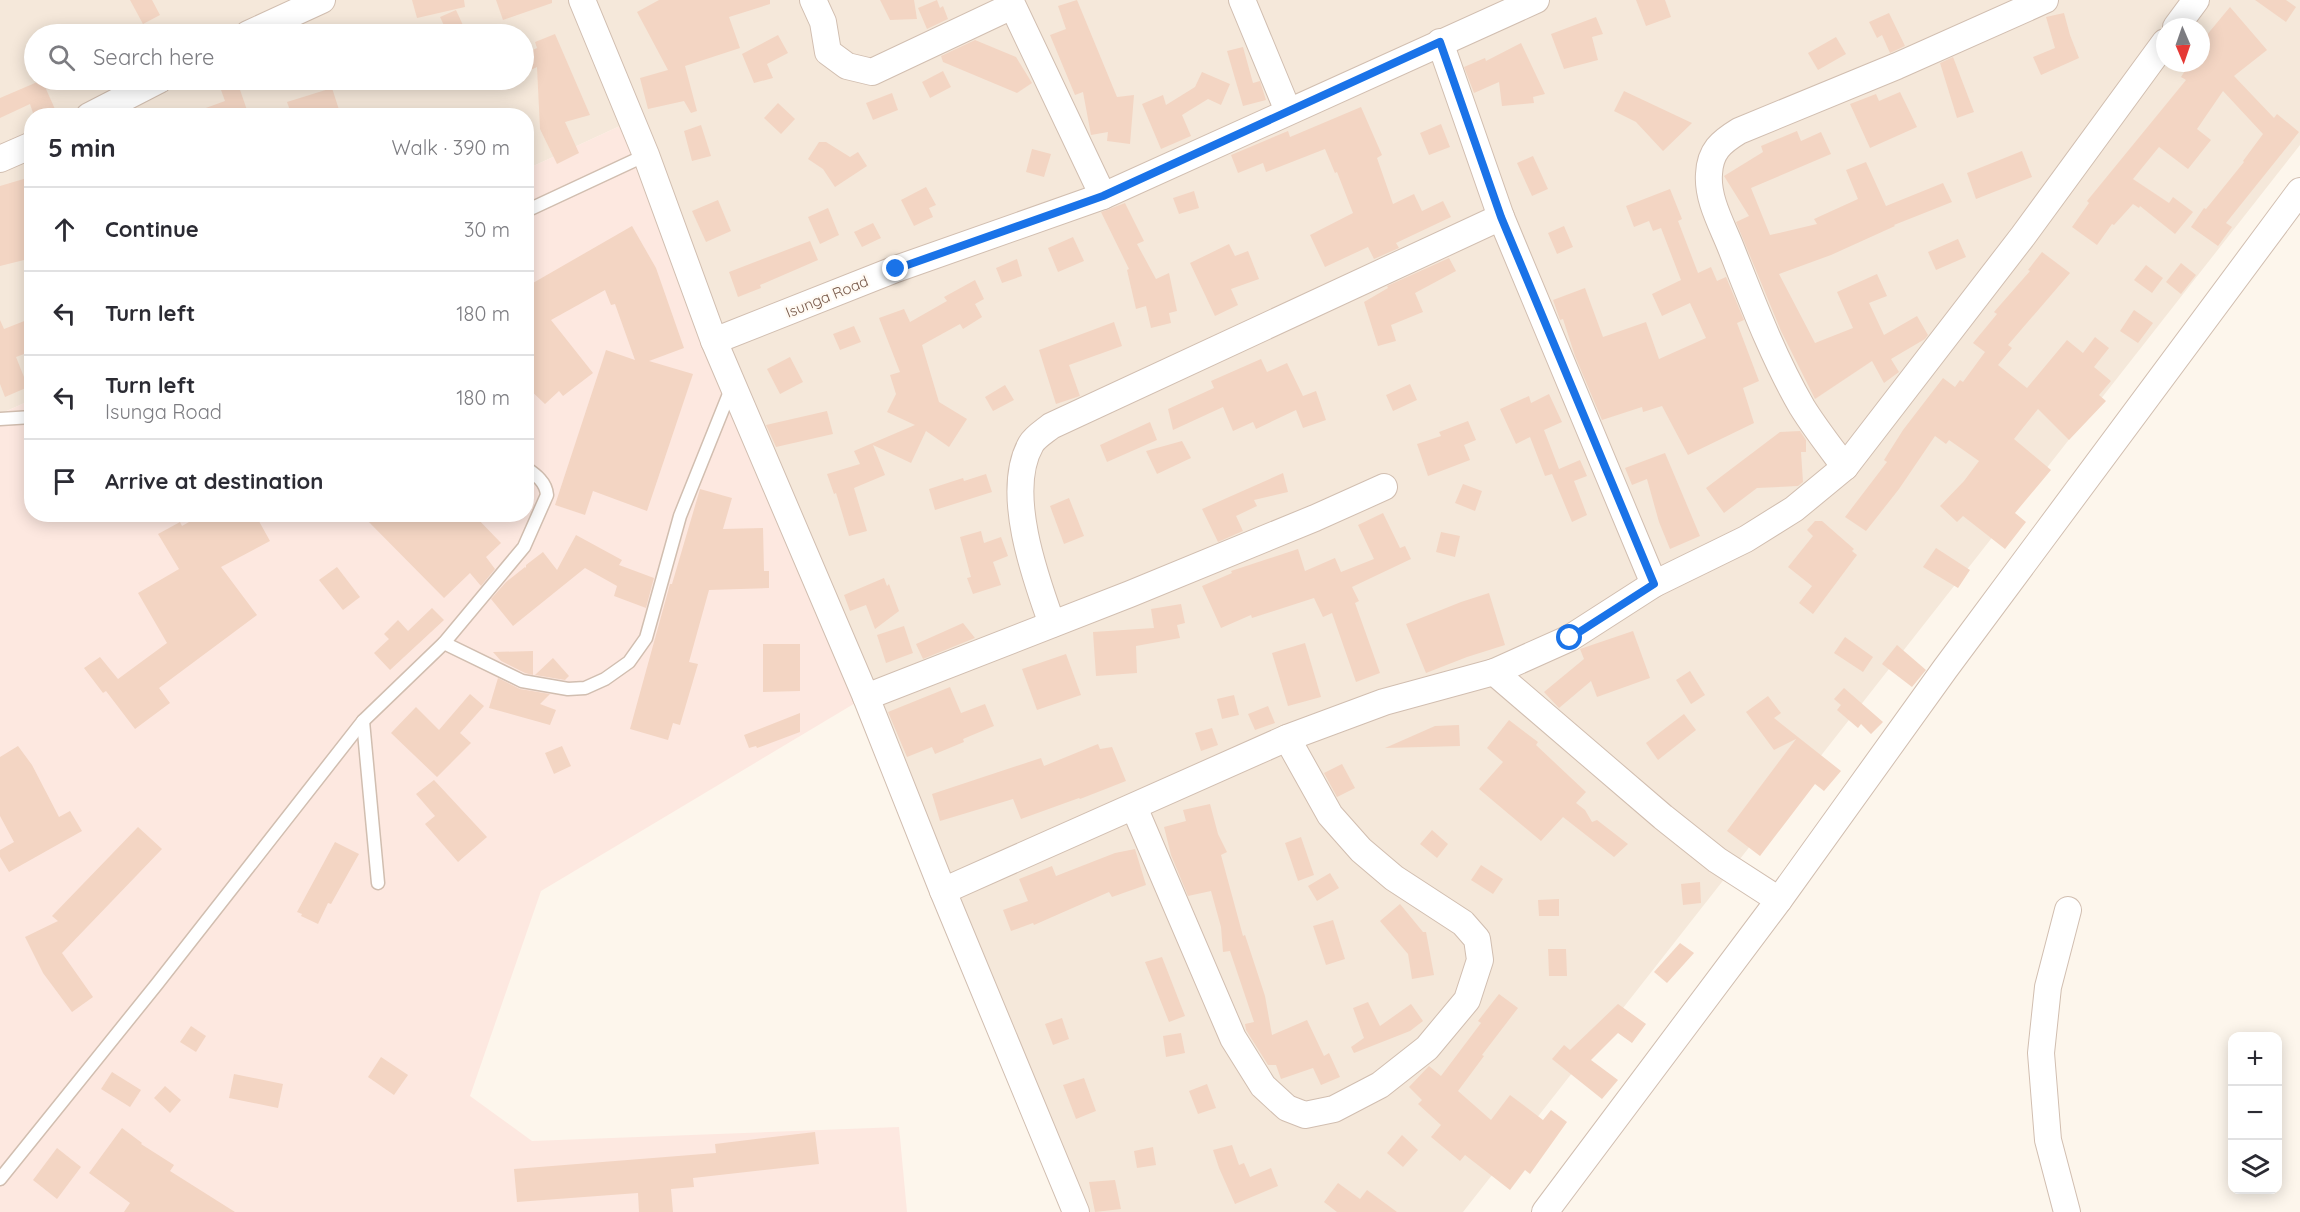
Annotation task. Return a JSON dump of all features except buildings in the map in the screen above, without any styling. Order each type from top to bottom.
[{"type":"street","points":[[270,24],[322,0]]},
{"type":"street","points":[[582,0],[646,155],[714,341],[866,697],[943,891],[1076,1212]]},
{"type":"street","points":[[813,0],[823,22],[828,52],[847,66],[872,72],[1011,3],[1103,196]]},
{"type":"street","points":[[1242,0],[1288,111]]},
{"type":"street","name":"Isunga Road","points":[[714,341],[896,269],[1103,196],[1536,0]]},
{"type":"street","points":[[1845,467],[1802,407],[1786,377],[1754,304],[1710,194],[1708,174],[1712,159],[1720,143],[1739,131],[1897,66],[2045,0]]},
{"type":"street","points":[[2183,18],[2196,0]]},
{"type":"street","points":[[1440,42],[1501,217],[1654,584]]},
{"type":"street","points":[[943,891],[1287,738],[1384,702],[1494,672],[1570,638],[1654,584],[1746,539],[1794,509],[1845,467],[2023,236],[2156,54]]},
{"type":"street","points":[[105,108],[140,90]]},
{"type":"street","points":[[0,159],[24,148]]},
{"type":"street","points":[[1545,1212],[1779,900],[1952,660],[2300,191]]},
{"type":"street","points":[[1052,624],[1035,578],[1020,510],[1023,463],[1032,442],[1052,426],[1501,217]]},
{"type":"street","points":[[866,697],[942,669],[1315,518],[1384,487]]},
{"type":"street","points":[[1494,672],[1663,817],[1717,860],[1779,900]]},
{"type":"street","points":[[1134,807],[1233,1038],[1263,1086],[1287,1108],[1305,1115],[1334,1109],[1380,1085],[1427,1048],[1467,1000],[1480,960],[1477,939],[1463,923],[1394,878],[1361,850],[1330,815],[1287,738]]},
{"type":"street","points":[[2067,1212],[2048,1140],[2042,1053],[2048,987],[2068,910]]},
{"type":"lane","points":[[534,207],[646,155]]},
{"type":"lane","points":[[444,644],[522,681],[568,689],[585,688],[605,679],[629,662],[646,638],[680,516],[733,385]]},
{"type":"lane","points":[[0,419],[24,418]]},
{"type":"lane","points":[[0,1179],[157,984],[363,721],[444,644],[524,548],[547,495],[546,488],[534,474]]},
{"type":"lane","points":[[363,721],[378,883]]},
{"type":"shaded area","points":[[0,0],[2300,0],[2300,145],[1463,1212],[1066,1212],[622,125],[534,166],[534,108],[24,108],[24,403],[0,414]]},
{"type":"shaded area","points":[[622,125],[862,699],[541,891],[470,1096],[532,1141],[899,1127],[907,1212],[0,1212],[0,414],[24,403],[24,522],[534,522],[534,166]]},
{"type":"route","points":[[896,269],[1103,196],[1440,42],[1501,217],[1654,584],[1570,638]]}]
